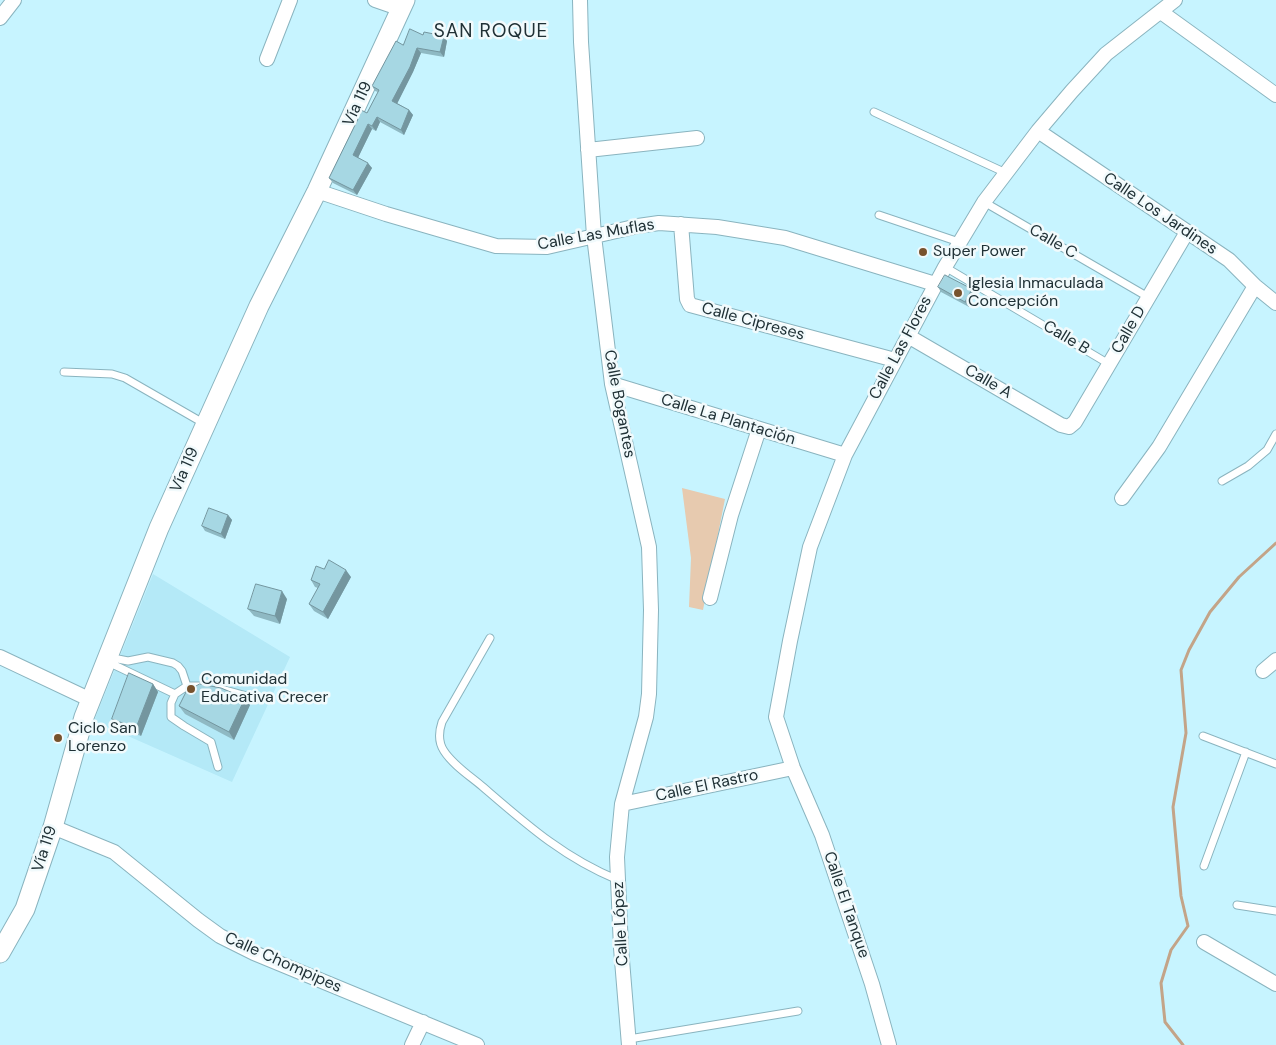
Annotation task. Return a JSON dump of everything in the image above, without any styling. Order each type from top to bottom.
[{"type":"main road","name":"Vía 119","points":[[0,953],[24,909],[52,827],[84,717],[159,528],[259,306],[317,192],[403,4]]},
{"type":"street","points":[[0,18],[14,0]]},
{"type":"street","points":[[267,59],[290,0]]},
{"type":"street","points":[[375,0],[403,4]]},
{"type":"street","name":"Calle Bogantes","points":[[580,0],[594,236],[612,384],[649,547],[651,610],[649,694],[646,717],[622,804]]},
{"type":"street","name":"Calle Las Flores","points":[[793,768],[776,716],[777,709],[810,547],[844,455],[945,267],[984,202],[1038,131],[1106,54],[1175,0]]},
{"type":"street","points":[[1161,12],[1276,95]]},
{"type":"street","name":"Calle Los Jardines","points":[[1038,131],[1228,260],[1276,303]]},
{"type":"street","points":[[588,150],[696,138]]},
{"type":"street","name":"Calle Las Muflas","points":[[317,192],[394,217],[496,246],[547,246],[638,226],[658,224],[717,226],[785,238],[936,284]]},
{"type":"street","name":"Calle Cipreses","points":[[681,224],[687,299],[690,305],[895,360]]},
{"type":"street","name":"Calle D","points":[[1069,427],[1075,422],[1187,232]]},
{"type":"street","points":[[1122,498],[1159,447],[1255,286]]},
{"type":"street","name":"Calle A","points":[[908,336],[1061,425],[1069,427]]},
{"type":"street","name":"Calle La Plantación","points":[[612,384],[844,455]]},
{"type":"street","points":[[710,598],[731,515],[758,429]]},
{"type":"street","points":[[0,657],[91,700]]},
{"type":"street","points":[[1263,671],[1276,660]]},
{"type":"street","name":"Calle El Rastro","points":[[622,804],[793,768]]},
{"type":"street","name":"Calle El Tanque","points":[[793,768],[822,835],[872,984],[889,1045]]},
{"type":"street","name":"Calle López","points":[[622,804],[617,856],[621,948],[629,1042]]},
{"type":"street","name":"Calle Chompipes","points":[[52,827],[114,852],[220,936],[477,1045]]},
{"type":"street","points":[[1204,942],[1276,984]]},
{"type":"street","points":[[412,1045],[423,1022]]},
{"type":"lane","points":[[874,112],[1006,173]]},
{"type":"lane","name":"Calle C","points":[[984,202],[1148,297]]},
{"type":"lane","points":[[880,215],[959,242]]},
{"type":"lane","name":"Calle B","points":[[945,267],[1109,364]]},
{"type":"lane","points":[[64,372],[112,374],[125,378],[205,424]]},
{"type":"lane","points":[[1222,481],[1248,466],[1267,450],[1276,434]]},
{"type":"lane","points":[[490,638],[442,722],[440,741],[443,750],[457,765],[532,829],[593,870],[618,880]]},
{"type":"lane","points":[[108,659],[128,661],[148,657],[172,663],[182,671],[187,686]]},
{"type":"lane","points":[[108,659],[175,694]]},
{"type":"lane","points":[[218,767],[212,742],[171,717],[171,703],[175,694],[187,686],[207,686],[254,698]]},
{"type":"lane","points":[[1204,736],[1276,764]]},
{"type":"lane","points":[[1204,866],[1246,752]]},
{"type":"lane","points":[[1237,905],[1276,911]]},
{"type":"lane","points":[[629,1042],[798,1011]]},
{"type":"shaded area","points":[[682,488],[725,499],[703,610],[689,607],[691,558]]},
{"type":"shaded area","name":"Comunidad Educativa Crecer","points":[[153,574],[290,657],[232,782],[94,721]]},
{"type":"building","points":[[410,29],[423,35],[424,32],[444,36],[440,52],[417,48],[410,67],[392,101],[409,110],[401,130],[377,117],[372,126],[368,124],[353,155],[368,163],[353,190],[329,178],[361,110],[367,113],[379,90],[372,86],[396,41],[403,45]]},
{"type":"building","name":"Iglesia Inmaculada Concepción","points":[[945,275],[972,289],[965,302],[938,287]]},
{"type":"building","points":[[209,508],[228,515],[221,534],[202,526]]},
{"type":"building","points":[[329,560],[346,570],[323,612],[309,604],[320,584],[311,580],[316,566],[324,569]]},
{"type":"building","points":[[256,584],[282,591],[275,616],[248,609]]},
{"type":"building","points":[[129,673],[153,684],[136,728],[112,719]]},
{"type":"building","points":[[200,684],[221,688],[245,698],[229,732],[179,706],[186,692]]},
{"type":"waterway","points":[[1183,1045],[1165,1022],[1161,983],[1171,950],[1188,926],[1181,896],[1173,807],[1186,733],[1181,670],[1189,650],[1210,612],[1239,577],[1276,543]]},
{"type":"place","name":"Super Power","points":[[923,252]]},
{"type":"place","name":"Iglesia Inmaculada Concepción","points":[[958,293]]},
{"type":"place","name":"Comunidad Educativa Crecer","points":[[191,689]]},
{"type":"place","name":"Ciclo San Lorenzo","points":[[58,738]]},
{"type":"district","name":"SAN ROQUE","points":[[491,32]]}]
